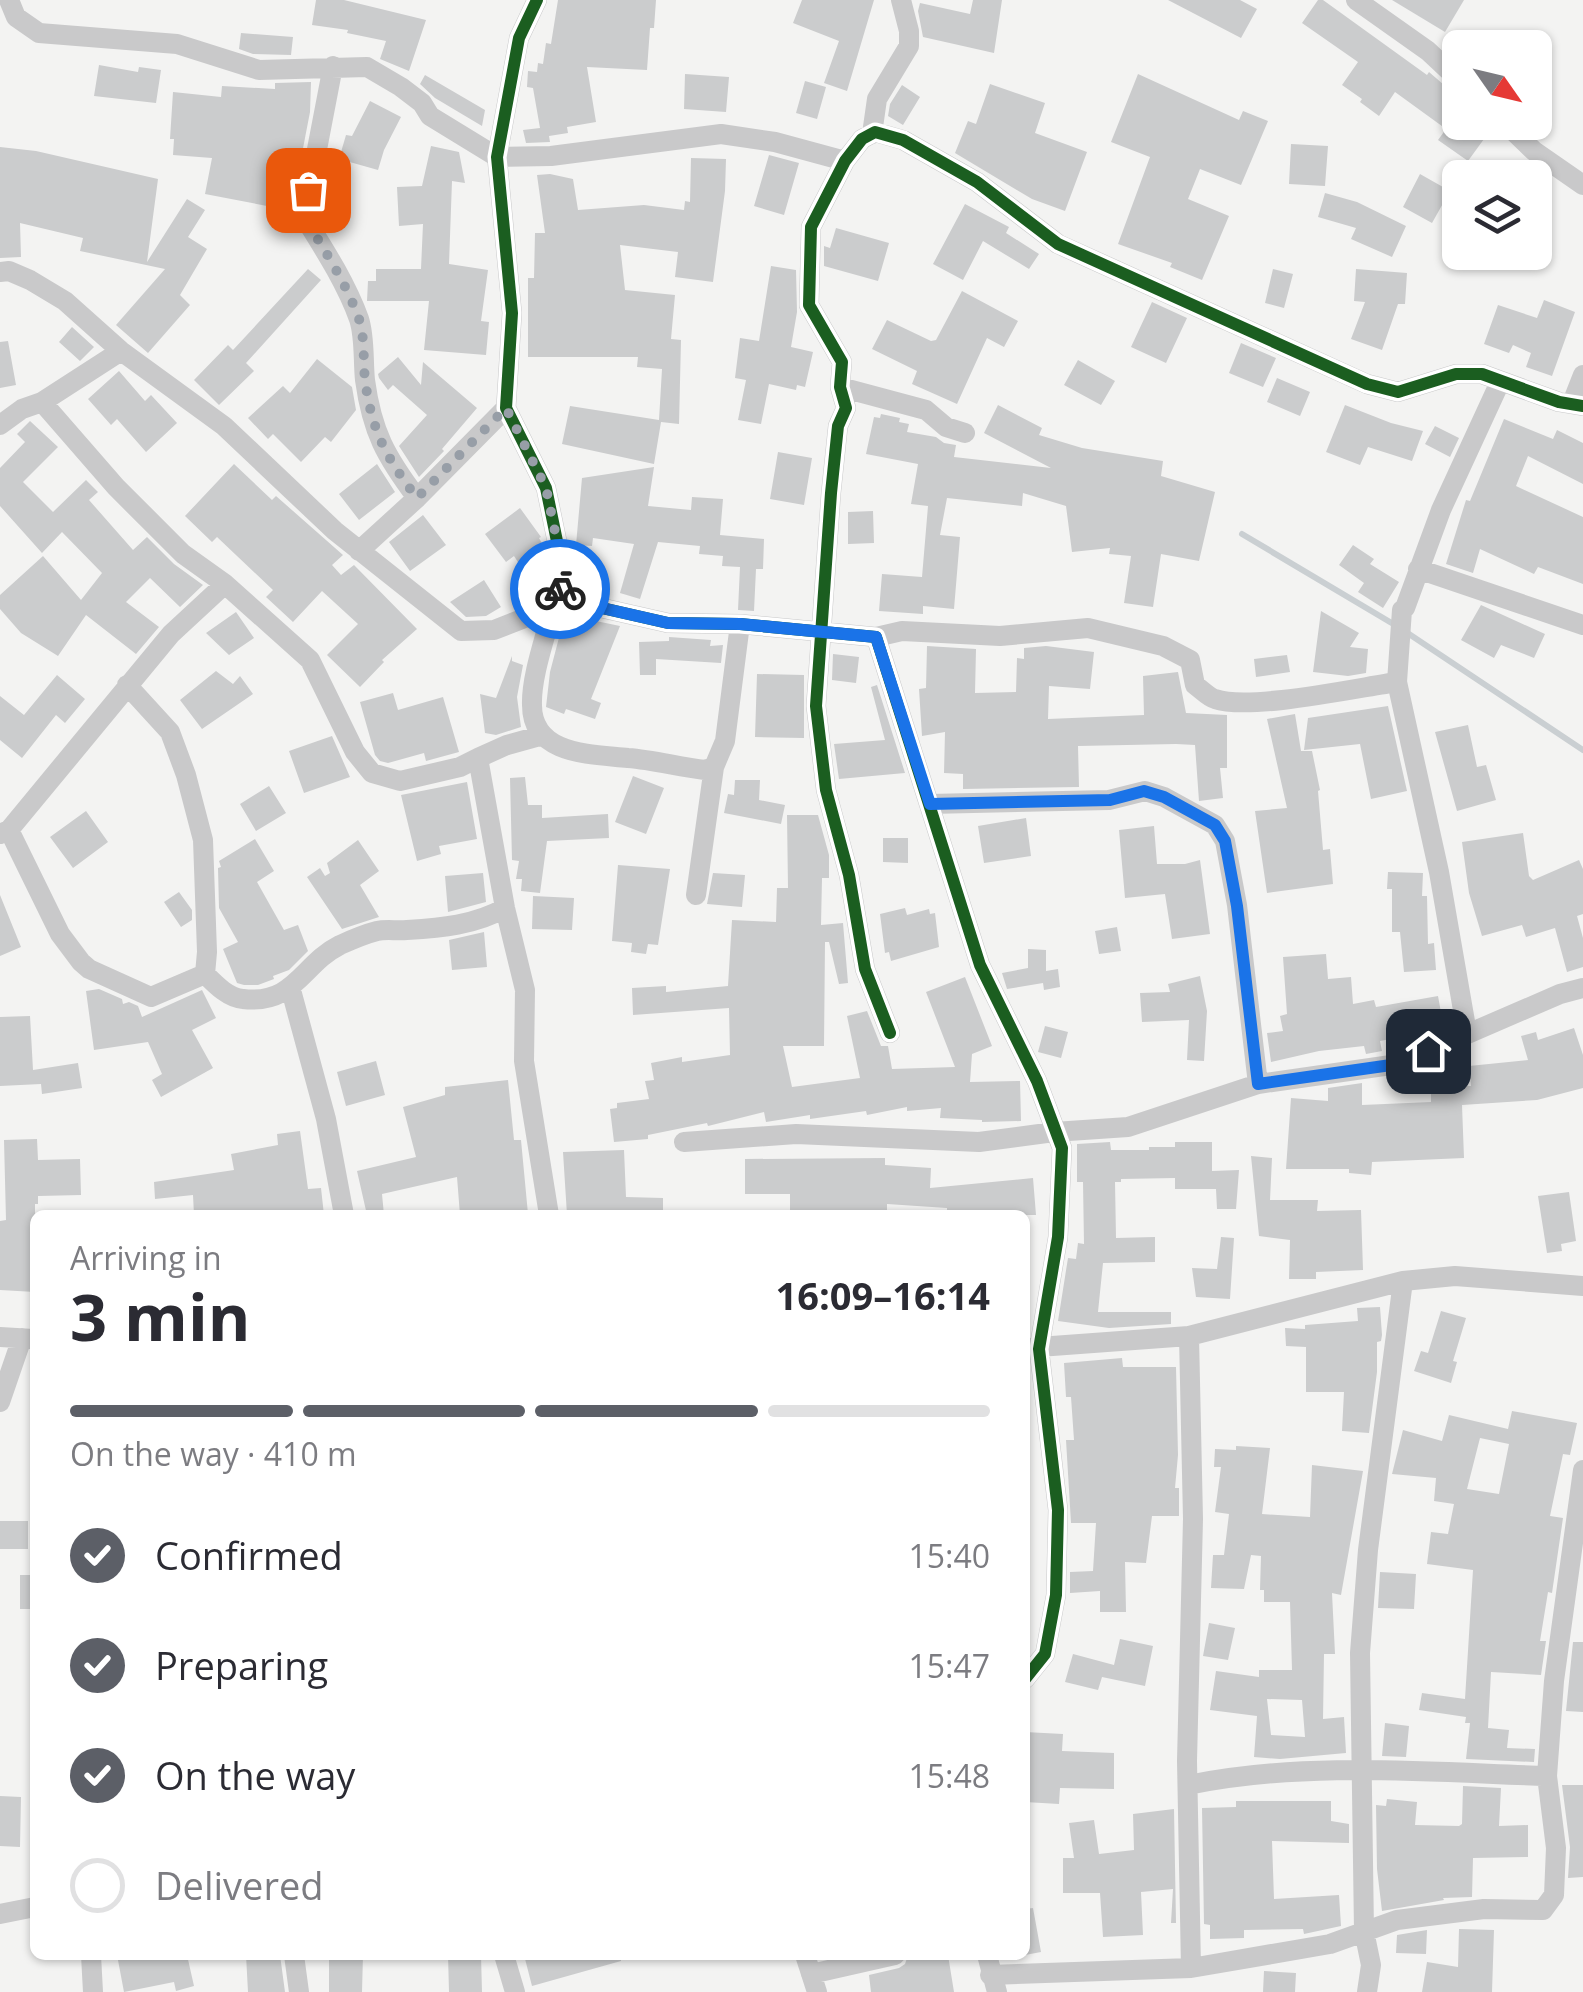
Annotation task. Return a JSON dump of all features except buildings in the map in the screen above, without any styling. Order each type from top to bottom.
[{"type":"street","points":[[9,0],[16,16],[39,33],[178,44],[259,70],[367,67],[422,103],[430,116],[497,157],[551,156],[721,134],[775,142],[845,161]]},
{"type":"street","points":[[536,0],[519,38],[497,157],[512,312],[506,408],[546,488],[558,546],[555,597],[531,702],[533,718],[544,735],[565,750],[587,756],[714,768]]},
{"type":"street","points":[[872,134],[878,99],[909,46],[902,0]]},
{"type":"street","points":[[1356,0],[1442,64]]},
{"type":"street","points":[[333,66],[304,217],[330,258],[360,322],[376,435],[387,458],[417,498]]},
{"type":"street","points":[[890,1033],[865,968],[849,876],[826,790],[816,706],[838,426],[846,408],[840,387],[842,362],[808,306],[811,227],[845,161],[862,140],[872,134],[903,140],[977,182],[1058,244],[1367,384],[1398,392],[1456,374],[1482,374],[1559,402],[1578,404],[1583,374]]},
{"type":"street","points":[[1522,140],[1583,185]]},
{"type":"street","points":[[0,272],[9,271],[30,280],[65,301],[121,351],[224,426],[359,551],[460,631],[494,630],[555,597],[668,623],[740,624],[876,637],[902,631],[1000,636],[1088,628],[1163,646],[1190,660],[1196,684],[1214,699],[1251,702],[1398,682]]},
{"type":"street","points":[[0,425],[121,351]]},
{"type":"street","points":[[1467,1034],[1439,872],[1398,682],[1400,640],[1402,610],[1477,427],[1500,382]]},
{"type":"street","points":[[840,387],[926,410],[946,427],[965,433]]},
{"type":"street","points":[[42,402],[116,488],[183,554],[225,584],[310,660],[356,752],[372,773],[400,781],[460,767],[507,745],[544,735]]},
{"type":"street","points":[[359,551],[506,408]]},
{"type":"street","points":[[1418,569],[1583,625]]},
{"type":"street","points":[[204,974],[150,997],[89,969],[60,934],[5,832],[172,634],[225,584]]},
{"type":"street","points":[[696,895],[714,768],[725,742],[740,624]]},
{"type":"street","points":[[876,637],[980,965],[1037,1081],[1062,1148],[1058,1237],[1032,1348],[1058,1510],[1056,1594],[1045,1654],[1030,1673]]},
{"type":"street","points":[[126,686],[170,732],[204,840],[204,974]]},
{"type":"street","points":[[478,758],[505,908],[525,990],[524,1061],[548,1210]]},
{"type":"street","points":[[930,804],[1110,800],[1144,791],[1164,797],[1215,825],[1225,841],[1237,906],[1258,1084]]},
{"type":"street","points":[[204,974],[240,1000],[291,990],[311,966],[337,947],[370,933],[458,925],[488,918],[505,908]]},
{"type":"street","points":[[684,1142],[796,1134],[979,1142],[1128,1128],[1258,1084],[1398,1064],[1560,994],[1583,988]]},
{"type":"street","points":[[291,990],[326,1119],[343,1210]]},
{"type":"street","points":[[1032,1348],[1188,1336],[1403,1281],[1455,1276],[1583,1286]]},
{"type":"street","points":[[1367,1992],[1371,1965],[1364,1931],[1360,1653],[1368,1550],[1403,1281]]},
{"type":"street","points":[[1188,1336],[1193,1519],[1188,1786],[1191,1968]]},
{"type":"street","points":[[0,1337],[29,1339],[0,1402]]},
{"type":"street","points":[[991,1974],[1191,1968],[1330,1944],[1396,1920],[1484,1909],[1543,1910],[1554,1895],[1556,1848],[1548,1776],[1554,1681],[1583,1470]]},
{"type":"street","points":[[1188,1786],[1246,1773],[1264,1776],[1363,1769],[1548,1776]]},
{"type":"street","points":[[0,1914],[30,1908]]},
{"type":"street","points":[[91,1960],[94,1992]]},
{"type":"street","points":[[295,1960],[299,1992]]},
{"type":"street","points":[[505,1960],[515,1992]]},
{"type":"street","points":[[811,1974],[873,1960]]},
{"type":"waterway","points":[[1242,534],[1395,625]]},
{"type":"waterway","points":[[1406,632],[1583,750]]},
{"type":"cycle path","points":[[537,0],[519,38],[497,157],[512,313],[506,408],[546,488],[558,546],[558,588],[602,608],[668,623],[740,624],[876,637],[980,965],[1037,1081],[1062,1148],[1058,1237],[1039,1349],[1058,1510],[1056,1595],[1045,1654],[1030,1673]]},
{"type":"cycle path","points":[[890,1033],[865,969],[849,875],[826,790],[816,706],[831,493],[838,426],[846,408],[840,387],[842,362],[809,305],[811,227],[845,161],[862,139],[875,132],[903,140],[977,182],[1058,244],[1367,384],[1398,392],[1456,374],[1482,374],[1559,402],[1583,406]]},
{"type":"way so far","points":[[308,190],[304,217],[330,258],[360,322],[376,435],[387,458],[417,498],[506,408],[546,488],[558,546],[560,589]]},
{"type":"route","points":[[560,589],[602,608],[668,623],[740,624],[876,637],[930,804],[1110,800],[1144,791],[1164,797],[1215,825],[1225,841],[1237,906],[1258,1084],[1398,1064],[1428,1051]]}]
